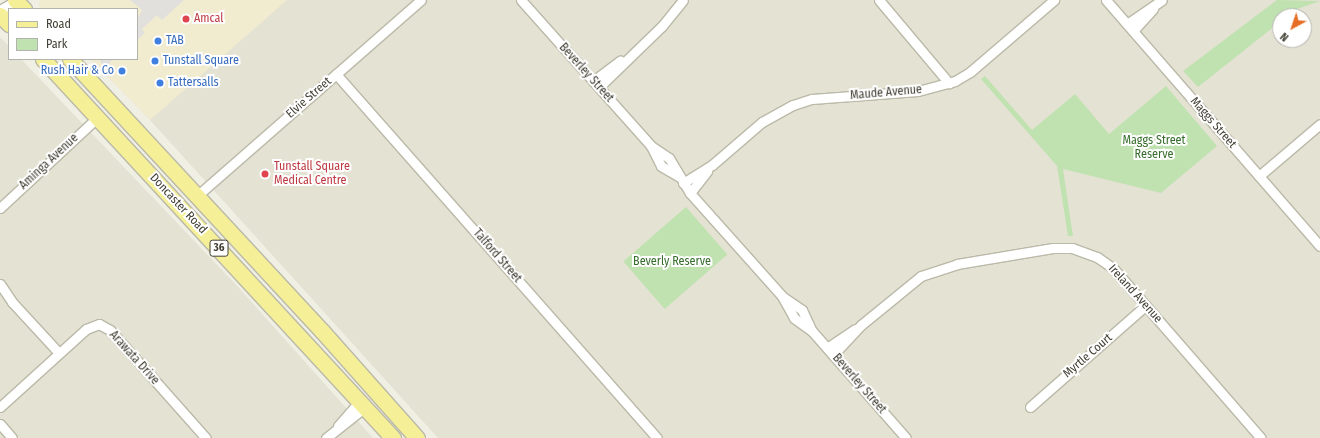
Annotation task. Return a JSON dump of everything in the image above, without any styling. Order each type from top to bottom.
[{"type":"main road","points":[[0,15],[8,23]]},
{"type":"main road","name":"Doncaster Road","points":[[43,60],[98,117],[393,438]]},
{"type":"main road","name":"Doncaster Road","points":[[71,60],[198,196],[418,438]]},
{"type":"main road","points":[[362,404],[377,392]]},
{"type":"street","name":"Elvie Street","points":[[198,196],[421,0]]},
{"type":"street","name":"Beverley Street","points":[[522,0],[651,146],[669,158],[680,180],[690,193],[782,296],[802,310],[812,330],[906,438]]},
{"type":"street","points":[[596,84],[662,26],[683,0]]},
{"type":"street","points":[[879,0],[949,83]]},
{"type":"street","name":"Maude Avenue","points":[[690,193],[712,165],[762,122],[797,103],[812,99],[918,91],[949,83],[970,72],[1053,0]]},
{"type":"street","name":"Maggs Street","points":[[1106,0],[1320,246]]},
{"type":"street","points":[[0,9],[16,2]]},
{"type":"street","points":[[1130,27],[1158,3]]},
{"type":"street","name":"Talford Street","points":[[336,74],[657,438]]},
{"type":"street","name":"Aminga Avenue","points":[[0,208],[98,117]]},
{"type":"street","points":[[1259,176],[1320,124]]},
{"type":"street","name":"Maude Avenue","points":[[680,180],[712,165]]},
{"type":"street","name":"Ireland Avenue","points":[[827,348],[861,325],[911,282],[935,270],[957,264],[1053,248],[1072,248],[1097,257],[1113,268],[1261,438]]},
{"type":"street","points":[[0,284],[12,302],[59,353]]},
{"type":"street","name":"Myrtle Court","points":[[1030,407],[1146,305]]},
{"type":"street","name":"Arawata Drive","points":[[0,407],[89,327],[96,324],[106,326],[206,438]]},
{"type":"street","name":"Ireland Avenue","points":[[834,355],[861,325]]},
{"type":"street","points":[[326,438],[338,427],[345,415],[362,404]]},
{"type":"street","points":[[0,424],[12,438]]},
{"type":"shaded area","points":[[40,0],[1320,0],[1320,438],[438,438],[150,120],[91,60],[138,60],[138,8],[42,8],[39,5]]},
{"type":"shaded area","name":"Tunstall Square","points":[[40,0],[287,0],[150,120],[91,60],[138,60],[138,8],[42,8],[39,5]]},
{"type":"shaded area","points":[[130,0],[184,0],[162,20],[157,15],[142,29],[145,33],[138,39],[138,17],[142,10]]},
{"type":"shaded area","points":[[0,37],[8,45],[8,60],[22,60],[239,288],[373,438],[0,438]]},
{"type":"shaded area","points":[[100,60],[113,60],[104,68]]},
{"type":"green space","points":[[1277,0],[1320,1],[1300,8],[1272,8],[1272,28],[1198,87],[1183,71]]},
{"type":"green space","name":"Maggs Street Reserve","points":[[985,76],[1032,130],[1075,94],[1109,134],[1166,86],[1217,146],[1161,193],[1063,169],[1073,236],[1068,236],[1057,166],[981,79]]},
{"type":"green space","name":"Beverly Reserve","points":[[686,207],[727,255],[665,309],[623,261]]},
{"type":"place","name":"Amcal","points":[[186,19]]},
{"type":"place","name":"TAB","points":[[158,41]]},
{"type":"place","name":"Tunstall Square","points":[[155,61]]},
{"type":"place","name":"Rush Hair & Co","points":[[122,71]]},
{"type":"place","name":"Tattersalls","points":[[160,83]]},
{"type":"place","name":"Tunstall Square Medical Centre","points":[[265,174]]}]
